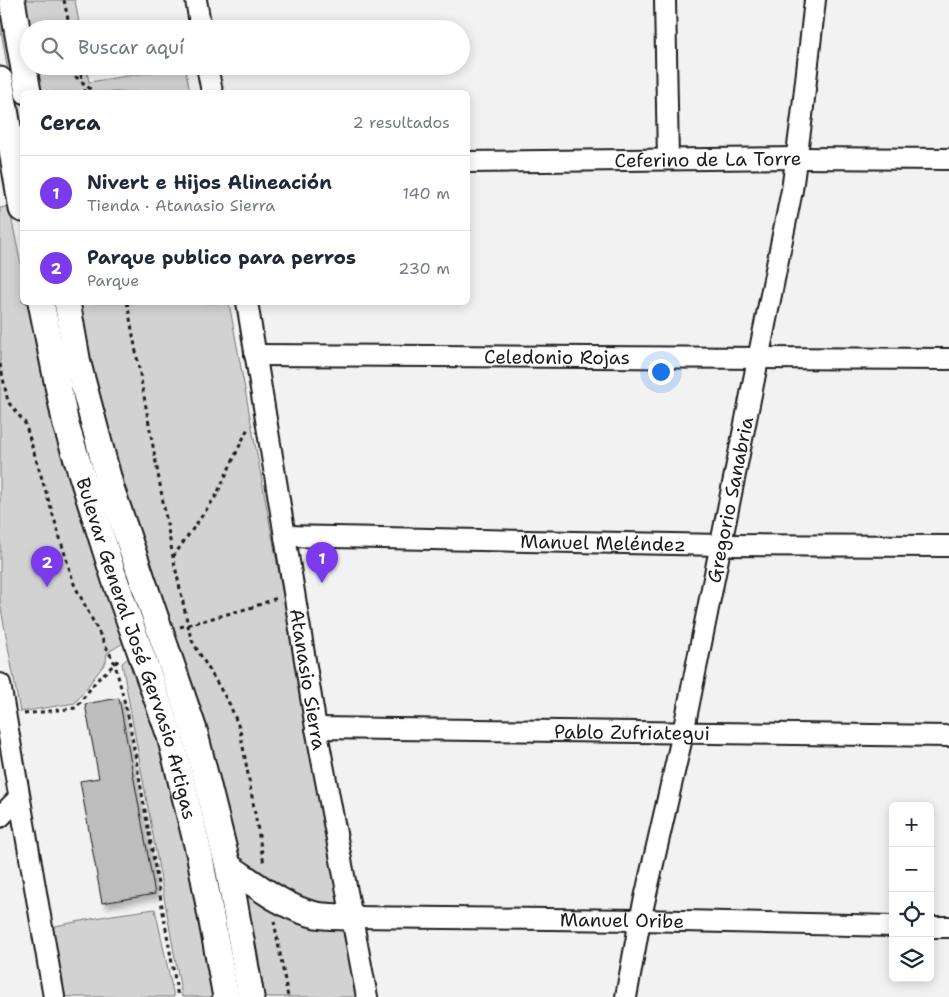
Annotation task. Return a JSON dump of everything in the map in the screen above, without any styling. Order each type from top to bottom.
[{"type":"main road","points":[[12,0],[20,46]]},
{"type":"main road","points":[[25,75],[28,90]]},
{"type":"main road","points":[[0,80],[20,197]]},
{"type":"main road","name":"Bulevar General José Gervasio Artigas","points":[[42,305],[66,425],[114,577],[170,736],[200,857],[226,997]]},
{"type":"main road","name":"Bulevar General José Gervasio Artigas","points":[[68,305],[78,364],[111,488],[194,730],[228,866],[251,997]]},
{"type":"main road","points":[[228,866],[297,908],[316,914],[352,917]]},
{"type":"street","points":[[196,0],[199,20]]},
{"type":"street","points":[[664,0],[668,160]]},
{"type":"street","name":"Gregorio Sanabria","points":[[626,997],[640,920],[683,733],[759,358],[797,158],[815,0]]},
{"type":"street","points":[[209,75],[212,90]]},
{"type":"street","name":"Ceferino de La Torre","points":[[470,162],[797,158],[949,159]]},
{"type":"street","name":"Atanasio Sierra","points":[[247,305],[316,728],[367,997]]},
{"type":"street","name":"Celedonio Rojas","points":[[255,354],[949,359]]},
{"type":"street","name":"Manuel Meléndez","points":[[285,536],[721,545],[949,546]]},
{"type":"street","points":[[0,684],[54,997]]},
{"type":"street","name":"Pablo Zufriategui","points":[[316,728],[949,736]]},
{"type":"street","points":[[0,817],[19,798]]},
{"type":"street","name":"Manuel Oribe","points":[[352,917],[640,920],[889,926]]},
{"type":"street","points":[[934,927],[949,927]]},
{"type":"path","points":[[64,0],[68,20]]},
{"type":"path","points":[[74,75],[92,90]]},
{"type":"path","points":[[81,75],[85,90]]},
{"type":"path","points":[[128,305],[173,557],[191,639],[230,705],[240,730],[288,997]]},
{"type":"path","points":[[0,364],[8,402],[25,423],[74,584],[115,664],[129,720],[178,997]]},
{"type":"path","points":[[173,557],[216,496],[262,398]]},
{"type":"shaded area","points":[[24,0],[75,0],[78,20],[27,20]]},
{"type":"shaded area","points":[[0,3],[20,118],[20,143],[0,24]]},
{"type":"shaded area","points":[[37,75],[88,75],[89,82],[134,75],[187,75],[190,90],[40,90]]},
{"type":"shaded area","points":[[9,206],[20,260],[20,305],[31,305],[128,640],[107,653],[106,662],[75,703],[20,712],[0,603],[0,208]]},
{"type":"shaded area","points":[[79,305],[229,305],[339,898],[335,907],[309,904],[257,873],[237,856],[106,428]]},
{"type":"shaded area","points":[[132,655],[160,741],[189,859],[215,997],[182,997],[122,663]]},
{"type":"shaded area","points":[[243,890],[299,922],[319,928],[341,929],[357,997],[261,997]]},
{"type":"shaded area","points":[[155,909],[174,997],[62,997],[50,927]]},
{"type":"building","points":[[119,698],[155,894],[102,903],[80,781],[99,778],[85,704]]},
{"type":"place","name":"Nivert e Hijos Alineación","points":[[322,583]]},
{"type":"place","name":"Parque publico para perros","points":[[47,587]]}]
